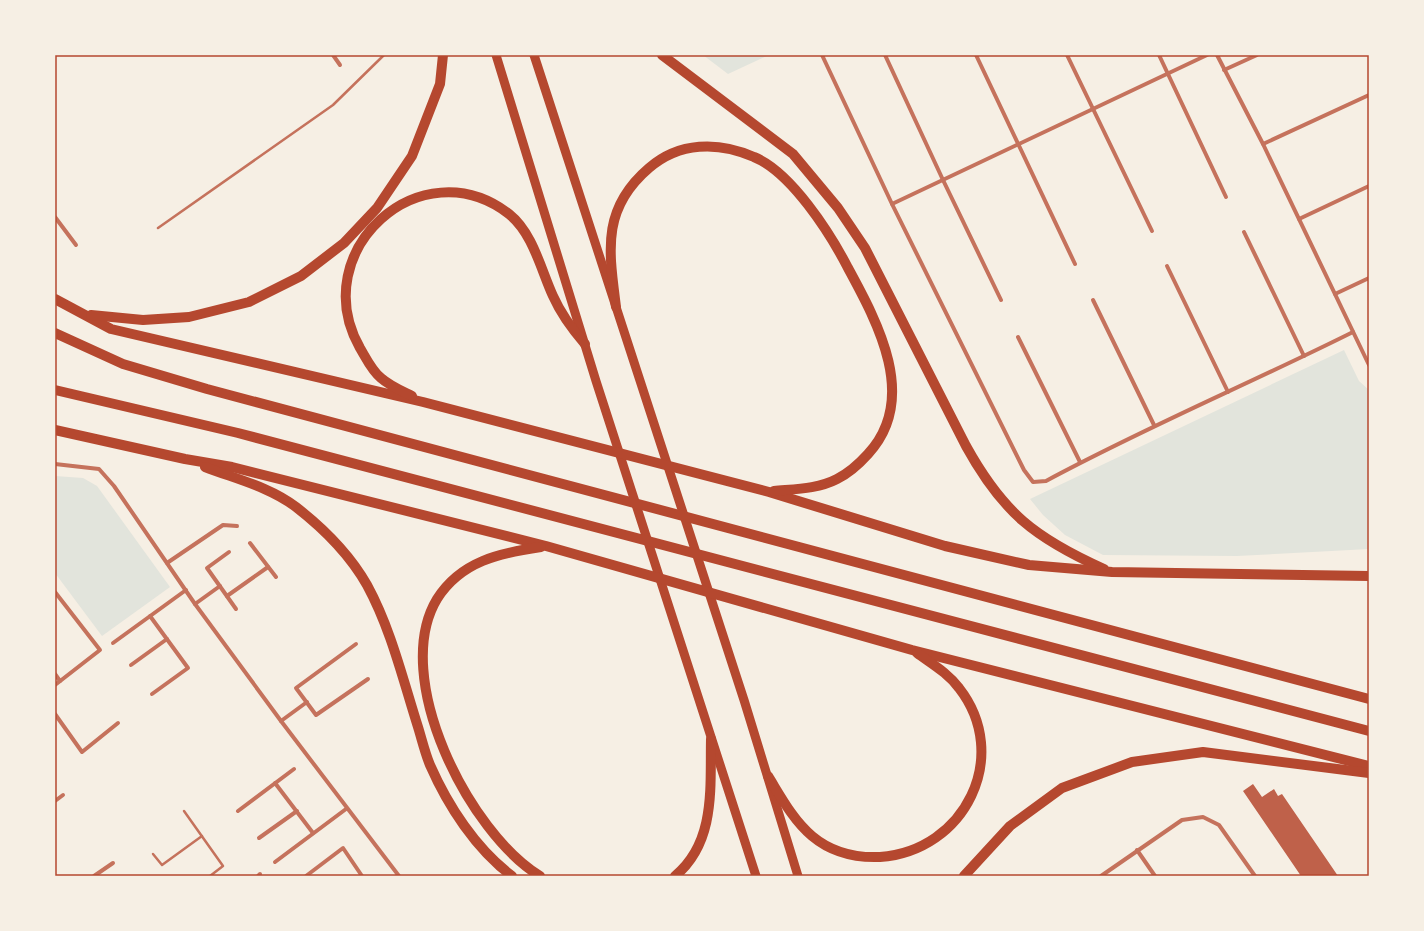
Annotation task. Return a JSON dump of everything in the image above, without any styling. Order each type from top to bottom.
[{"type":"highway","points":[[84,314],[143,320],[189,317],[248,302],[301,276],[344,243],[377,208],[412,156],[440,84],[443,55]]},
{"type":"highway","points":[[496,55],[596,381],[756,876]]},
{"type":"highway","points":[[534,55],[744,700],[798,876]]},
{"type":"highway","points":[[662,55],[793,154],[838,208],[866,248],[966,446],[982,476],[998,498],[1018,517],[1042,536],[1069,553],[1112,572]]},
{"type":"highway","points":[[616,307],[609,250],[614,221],[623,197],[637,178],[657,161],[678,151],[705,145],[728,148],[755,157],[773,170],[809,206],[838,247],[878,326],[889,362],[893,393],[889,419],[876,445],[858,464],[836,479],[818,485],[769,492]]},
{"type":"highway","points":[[423,402],[380,378],[366,359],[354,337],[348,314],[346,292],[348,270],[356,249],[367,232],[380,218],[392,210],[420,197],[442,193],[462,194],[481,198],[497,205],[511,216],[523,230],[537,256],[560,310],[585,344]]},
{"type":"highway","points":[[55,299],[111,328],[423,402],[769,492],[945,546],[1029,565],[1112,572],[1369,575]]},
{"type":"highway","points":[[55,333],[123,364],[207,389],[1369,699]]},
{"type":"highway","points":[[55,390],[238,433],[1369,731]]},
{"type":"highway","points":[[55,430],[185,459],[232,467],[546,546],[912,650],[1369,766]]},
{"type":"highway","points":[[185,459],[269,490],[295,506],[318,525],[355,566],[367,586],[380,614],[394,652],[430,764],[447,798],[487,853],[512,876]]},
{"type":"highway","points":[[540,876],[508,848],[483,821],[462,788],[444,753],[433,716],[424,673],[423,642],[428,618],[438,599],[464,571],[479,561],[500,554],[546,546]]},
{"type":"highway","points":[[768,776],[799,824],[813,837],[826,846],[843,853],[872,857],[902,854],[916,850],[939,836],[953,823],[966,806],[977,782],[981,759],[981,740],[976,720],[969,703],[958,687],[946,674],[912,650]]},
{"type":"highway","points":[[675,876],[694,854],[704,833],[709,810],[711,739]]},
{"type":"highway","points":[[964,876],[1010,826],[1062,788],[1132,762],[1203,752],[1369,773]]},
{"type":"street","points":[[333,55],[340,65]]},
{"type":"street","points":[[822,55],[892,204],[1024,470],[1034,482],[1046,481],[1080,462],[1136,436],[1154,425],[1228,392],[1353,332]]},
{"type":"street","points":[[885,55],[1001,300]]},
{"type":"street","points":[[976,55],[1075,264]]},
{"type":"street","points":[[1067,55],[1152,231]]},
{"type":"street","points":[[1159,55],[1226,197]]},
{"type":"street","points":[[892,204],[1207,55]]},
{"type":"street","points":[[1217,55],[1263,144],[1369,365]]},
{"type":"street","points":[[1224,70],[1256,55]]},
{"type":"street","points":[[1263,144],[1369,94]]},
{"type":"street","points":[[1299,219],[1369,186]]},
{"type":"street","points":[[55,218],[76,245]]},
{"type":"street","points":[[1244,232],[1304,356]]},
{"type":"street","points":[[1167,266],[1228,392]]},
{"type":"street","points":[[1335,294],[1369,278]]},
{"type":"street","points":[[1093,300],[1154,425]]},
{"type":"street","points":[[1018,337],[1080,462]]},
{"type":"street","points":[[55,464],[99,469],[114,486],[195,604],[396,875]]},
{"type":"street","points":[[167,563],[223,525],[238,526]]},
{"type":"street","points":[[250,543],[276,577]]},
{"type":"street","points":[[229,552],[207,568],[236,609]]},
{"type":"street","points":[[226,596],[268,567]]},
{"type":"street","points":[[195,604],[220,586]]},
{"type":"street","points":[[113,643],[186,590]]},
{"type":"street","points":[[55,592],[100,650],[55,685]]},
{"type":"street","points":[[150,616],[188,668],[152,694]]},
{"type":"street","points":[[131,666],[167,639]]},
{"type":"street","points":[[356,644],[296,688],[316,715],[368,678]]},
{"type":"street","points":[[55,674],[60,681]]},
{"type":"street","points":[[281,721],[306,702]]},
{"type":"street","points":[[55,714],[82,752],[118,723]]},
{"type":"street","points":[[238,810],[294,769]]},
{"type":"street","points":[[275,783],[313,833]]},
{"type":"street","points":[[55,801],[63,795]]},
{"type":"street","points":[[275,862],[346,808]]},
{"type":"street","points":[[258,838],[297,811]]},
{"type":"street","points":[[1101,876],[1182,820],[1203,817],[1219,825],[1255,876]]},
{"type":"street","points":[[306,876],[343,848],[362,876]]},
{"type":"street","points":[[1137,850],[1155,876]]},
{"type":"street","points":[[94,876],[113,862]]},
{"type":"lane","points":[[158,228],[332,105],[384,55]]},
{"type":"lane","points":[[184,811],[223,866],[210,876]]},
{"type":"lane","points":[[153,854],[162,865],[202,836]]},
{"type":"shaded area","points":[[703,55],[769,55],[728,74]]},
{"type":"shaded area","points":[[1344,350],[1359,381],[1369,390],[1369,549],[1237,556],[1103,555],[1065,535],[1043,515],[1030,499]]},
{"type":"shaded area","points":[[55,476],[83,478],[97,486],[170,587],[102,636],[55,573]]},
{"type":"building","points":[[1253,784],[1262,797],[1274,789],[1278,796],[1282,794],[1338,876],[1301,876],[1243,791]]}]
